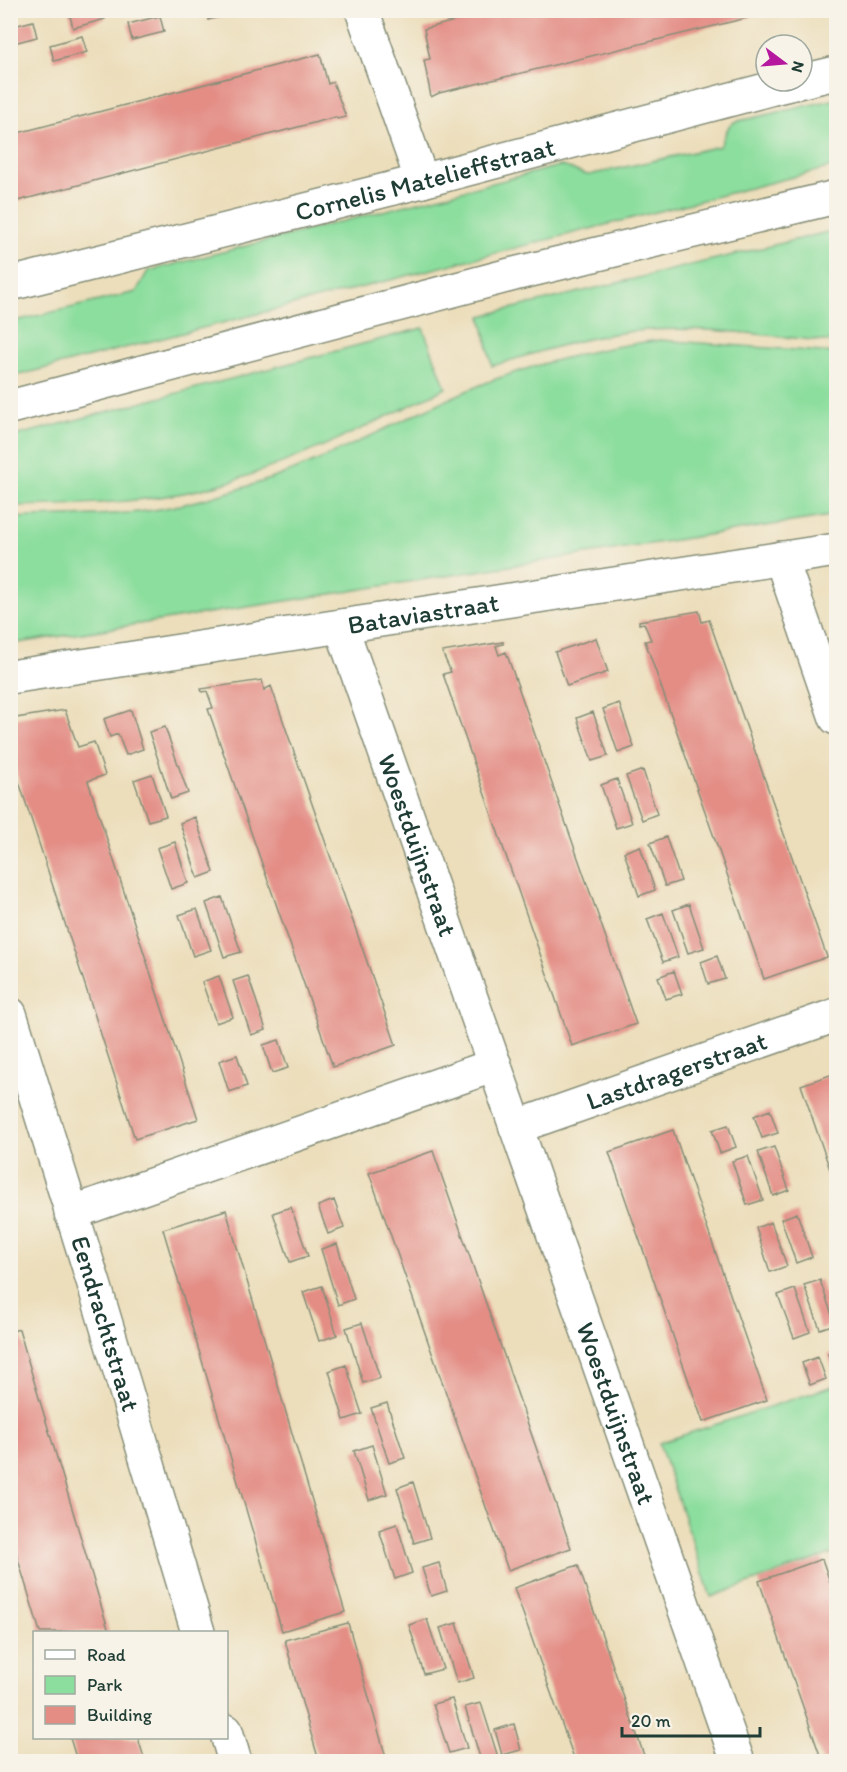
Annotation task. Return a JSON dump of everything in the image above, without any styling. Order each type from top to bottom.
[{"type":"street","points":[[362,10],[422,181]]},
{"type":"street","name":"Cornelis Matelieffstraat","points":[[10,284],[422,181],[837,73]]},
{"type":"street","points":[[10,407],[513,274],[837,197]]},
{"type":"street","name":"Bataviastraat","points":[[10,677],[837,550]]},
{"type":"street","points":[[781,558],[837,718]]},
{"type":"street","name":"Woestduijnstraat","points":[[341,626],[738,1761]]},
{"type":"street","name":"Eendrachtstraat","points":[[10,1014],[198,1631]]},
{"type":"street","name":"Lastdragerstraat","points":[[516,1127],[837,1015]]},
{"type":"street","points":[[71,1213],[495,1065]]},
{"type":"street","points":[[228,1738],[235,1761]]},
{"type":"green space","points":[[832,100],[836,103],[836,166],[11,377],[11,322],[136,292],[148,271],[559,166],[589,175],[720,146],[728,128],[734,122]]},
{"type":"green space","points":[[836,230],[836,342],[695,329],[648,330],[589,339],[492,366],[481,316]]},
{"type":"green space","points":[[423,328],[446,388],[314,450],[260,472],[178,494],[123,501],[11,506],[11,437]]},
{"type":"green space","points":[[660,340],[836,353],[836,515],[11,644],[11,518],[129,513],[161,509],[210,498],[301,467],[493,380],[576,355]]},
{"type":"green space","points":[[836,1385],[836,1552],[711,1597],[659,1443]]},
{"type":"building","points":[[103,10],[105,19],[73,28],[69,12]]},
{"type":"building","points":[[206,10],[242,10],[242,11],[208,20]]},
{"type":"building","points":[[497,10],[750,10],[751,17],[439,93],[431,97],[424,60],[430,59],[424,29]]},
{"type":"building","points":[[762,10],[777,10],[777,11],[763,15]]},
{"type":"building","points":[[160,16],[164,32],[132,40],[128,24]]},
{"type":"building","points":[[33,21],[37,37],[10,44],[10,27]]},
{"type":"building","points":[[82,36],[87,52],[54,61],[50,45]]},
{"type":"building","points":[[320,54],[328,84],[333,82],[346,117],[337,119],[336,117],[10,203],[10,135]]},
{"type":"building","points":[[699,611],[702,622],[709,620],[827,957],[764,979],[645,641],[651,640],[644,623],[639,624],[639,621]]},
{"type":"building","points":[[596,638],[608,672],[567,686],[555,652]]},
{"type":"building","points":[[503,642],[496,646],[499,655],[506,652],[636,1024],[572,1046],[443,674],[451,672],[442,652]]},
{"type":"building","points":[[262,680],[264,690],[271,686],[396,1045],[333,1067],[208,709],[213,708],[207,691],[202,692],[201,689]]},
{"type":"building","points":[[619,703],[634,747],[618,753],[603,709]]},
{"type":"building","points":[[65,710],[78,747],[94,742],[105,775],[88,781],[198,1119],[135,1139],[10,754],[10,719]]},
{"type":"building","points":[[131,710],[143,749],[126,755],[118,734],[110,737],[104,719]]},
{"type":"building","points":[[593,712],[608,756],[592,761],[577,718]]},
{"type":"building","points":[[165,727],[188,793],[171,799],[149,732]]},
{"type":"building","points":[[643,770],[657,814],[642,820],[626,776]]},
{"type":"building","points":[[152,774],[166,816],[148,821],[134,780]]},
{"type":"building","points":[[617,779],[632,823],[616,828],[601,785]]},
{"type":"building","points":[[195,817],[214,872],[198,878],[180,823]]},
{"type":"building","points":[[666,837],[681,881],[665,886],[650,843]]},
{"type":"building","points":[[175,842],[188,883],[171,889],[157,848]]},
{"type":"building","points":[[640,846],[655,890],[639,896],[624,852]]},
{"type":"building","points":[[222,897],[241,952],[224,957],[206,903]]},
{"type":"building","points":[[689,904],[704,948],[688,953],[673,910]]},
{"type":"building","points":[[197,909],[211,950],[193,956],[179,915]]},
{"type":"building","points":[[663,913],[678,957],[663,962],[647,919]]},
{"type":"building","points":[[717,956],[725,979],[708,984],[701,962]]},
{"type":"building","points":[[674,971],[682,994],[666,999],[658,977]]},
{"type":"building","points":[[219,976],[233,1017],[216,1023],[202,982]]},
{"type":"building","points":[[248,976],[266,1030],[251,1035],[233,981]]},
{"type":"building","points":[[279,1040],[288,1068],[272,1073],[263,1045]]},
{"type":"building","points":[[237,1055],[247,1086],[229,1092],[219,1061]]},
{"type":"building","points":[[836,1073],[836,1187],[801,1085]]},
{"type":"building","points":[[770,1110],[778,1133],[762,1138],[754,1116]]},
{"type":"building","points":[[728,1125],[736,1147],[720,1153],[712,1130]]},
{"type":"building","points":[[673,1130],[767,1400],[703,1422],[609,1152]]},
{"type":"building","points":[[774,1147],[789,1190],[773,1196],[758,1152]]},
{"type":"building","points":[[433,1151],[571,1548],[508,1570],[369,1173]]},
{"type":"building","points":[[748,1156],[763,1200],[747,1205],[732,1161]]},
{"type":"building","points":[[334,1200],[344,1228],[328,1234],[318,1206]]},
{"type":"building","points":[[291,1207],[308,1256],[290,1262],[273,1213]]},
{"type":"building","points":[[226,1210],[345,1612],[282,1631],[163,1229]]},
{"type":"building","points":[[797,1213],[812,1257],[796,1263],[781,1219]]},
{"type":"building","points":[[771,1222],[787,1266],[770,1272],[756,1228]]},
{"type":"building","points":[[337,1244],[354,1299],[338,1305],[321,1249]]},
{"type":"building","points":[[820,1280],[835,1324],[820,1329],[804,1285]]},
{"type":"building","points":[[322,1286],[337,1335],[319,1341],[303,1292]]},
{"type":"building","points":[[795,1289],[810,1332],[794,1338],[778,1295]]},
{"type":"building","points":[[362,1323],[380,1378],[363,1383],[346,1328]]},
{"type":"building","points":[[19,1329],[109,1631],[40,1631],[10,1533],[10,1332]]},
{"type":"building","points":[[836,1351],[836,1378],[828,1354]]},
{"type":"building","points":[[818,1357],[826,1379],[810,1385],[802,1363]]},
{"type":"building","points":[[346,1365],[362,1414],[344,1420],[329,1371]]},
{"type":"building","points":[[387,1403],[405,1458],[389,1463],[371,1408]]},
{"type":"building","points":[[372,1445],[387,1494],[369,1500],[354,1451]]},
{"type":"building","points":[[413,1482],[430,1538],[414,1543],[397,1488]]},
{"type":"building","points":[[397,1524],[412,1573],[395,1579],[379,1530]]},
{"type":"building","points":[[822,1559],[836,1599],[836,1761],[822,1761],[759,1581]]},
{"type":"building","points":[[439,1563],[447,1591],[431,1596],[422,1568]]},
{"type":"building","points":[[578,1565],[646,1761],[575,1761],[514,1588]]},
{"type":"building","points":[[427,1619],[443,1669],[424,1674],[409,1625]]},
{"type":"building","points":[[348,1623],[387,1761],[319,1761],[296,1682],[285,1640]]},
{"type":"building","points":[[457,1623],[474,1678],[457,1683],[440,1628]]},
{"type":"building","points":[[452,1699],[467,1748],[449,1753],[433,1704]]},
{"type":"building","points":[[481,1703],[498,1757],[487,1761],[481,1761],[465,1707]]},
{"type":"building","points":[[514,1724],[521,1750],[502,1755],[495,1730]]},
{"type":"building","points":[[70,1739],[138,1739],[145,1761],[77,1761]]}]
